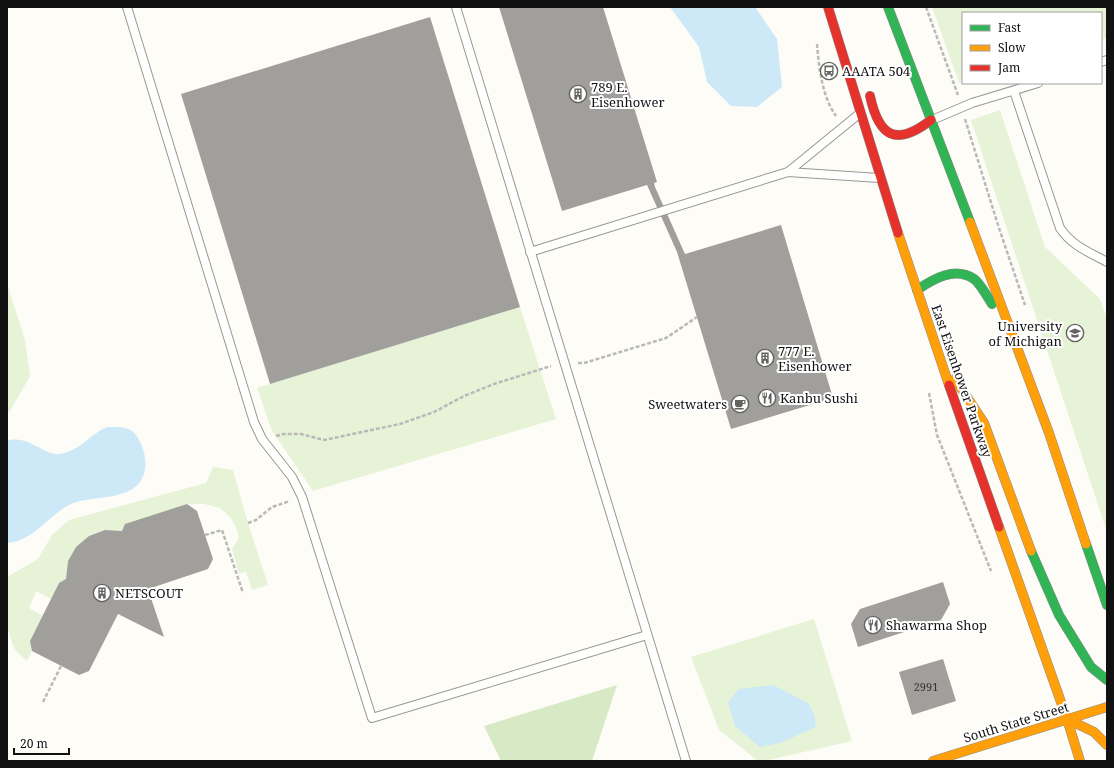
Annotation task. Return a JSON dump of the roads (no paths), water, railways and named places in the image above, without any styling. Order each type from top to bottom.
[{"type":"main road","name":"East Eisenhower Parkway","points":[[828,7],[880,178],[936,349],[1067,719],[1080,761]]},
{"type":"main road","points":[[834,7],[841,16]]},
{"type":"main road","points":[[888,7],[1049,433],[1107,606]]},
{"type":"main road","points":[[866,84],[879,124],[888,133],[896,136],[907,135],[919,129],[931,120]]},
{"type":"main road","points":[[917,290],[930,281],[946,274],[961,273],[975,279],[991,301],[1004,338]]},
{"type":"main road","points":[[936,349],[984,423],[1034,560],[1059,615],[1091,667],[1107,680]]},
{"type":"main road","points":[[1076,545],[1107,606]]},
{"type":"main road","name":"South State Street","points":[[932,761],[1107,707]]},
{"type":"main road","points":[[1067,719],[1100,736],[1107,745]]},
{"type":"lane","points":[[127,7],[254,422],[262,439],[292,477],[302,497],[372,718],[648,635]]},
{"type":"lane","points":[[456,7],[686,761]]},
{"type":"lane","points":[[931,120],[972,103],[1035,84]]},
{"type":"lane","points":[[1014,91],[1060,228],[1065,236],[1076,246],[1107,262]]},
{"type":"lane","points":[[788,172],[860,113]]},
{"type":"lane","points":[[530,252],[788,172],[880,178]]},
{"type":"water","points":[[670,7],[755,7],[777,39],[782,87],[757,107],[731,106],[707,82],[699,47]]},
{"type":"water","points":[[107,427],[127,428],[137,437],[142,446],[145,458],[145,470],[139,483],[132,490],[123,494],[80,501],[71,504],[55,514],[25,538],[7,543],[7,441],[22,440],[48,452],[59,454],[73,450]]},
{"type":"water","points":[[773,685],[808,703],[814,714],[816,727],[780,743],[760,747],[735,726],[728,702],[739,689]]},
{"type":"place","name":"AAATA 504","points":[[829,71]]},
{"type":"place","name":"789 E. Eisenhower","points":[[578,94]]},
{"type":"place","name":"University of Michigan","points":[[1075,333]]},
{"type":"place","name":"777 E. Eisenhower","points":[[765,358]]},
{"type":"place","name":"Kanbu Sushi","points":[[767,398]]},
{"type":"place","name":"Sweetwaters","points":[[740,404]]},
{"type":"place","name":"NETSCOUT","points":[[102,593]]},
{"type":"place","name":"Shawarma Shop","points":[[873,625]]}]
